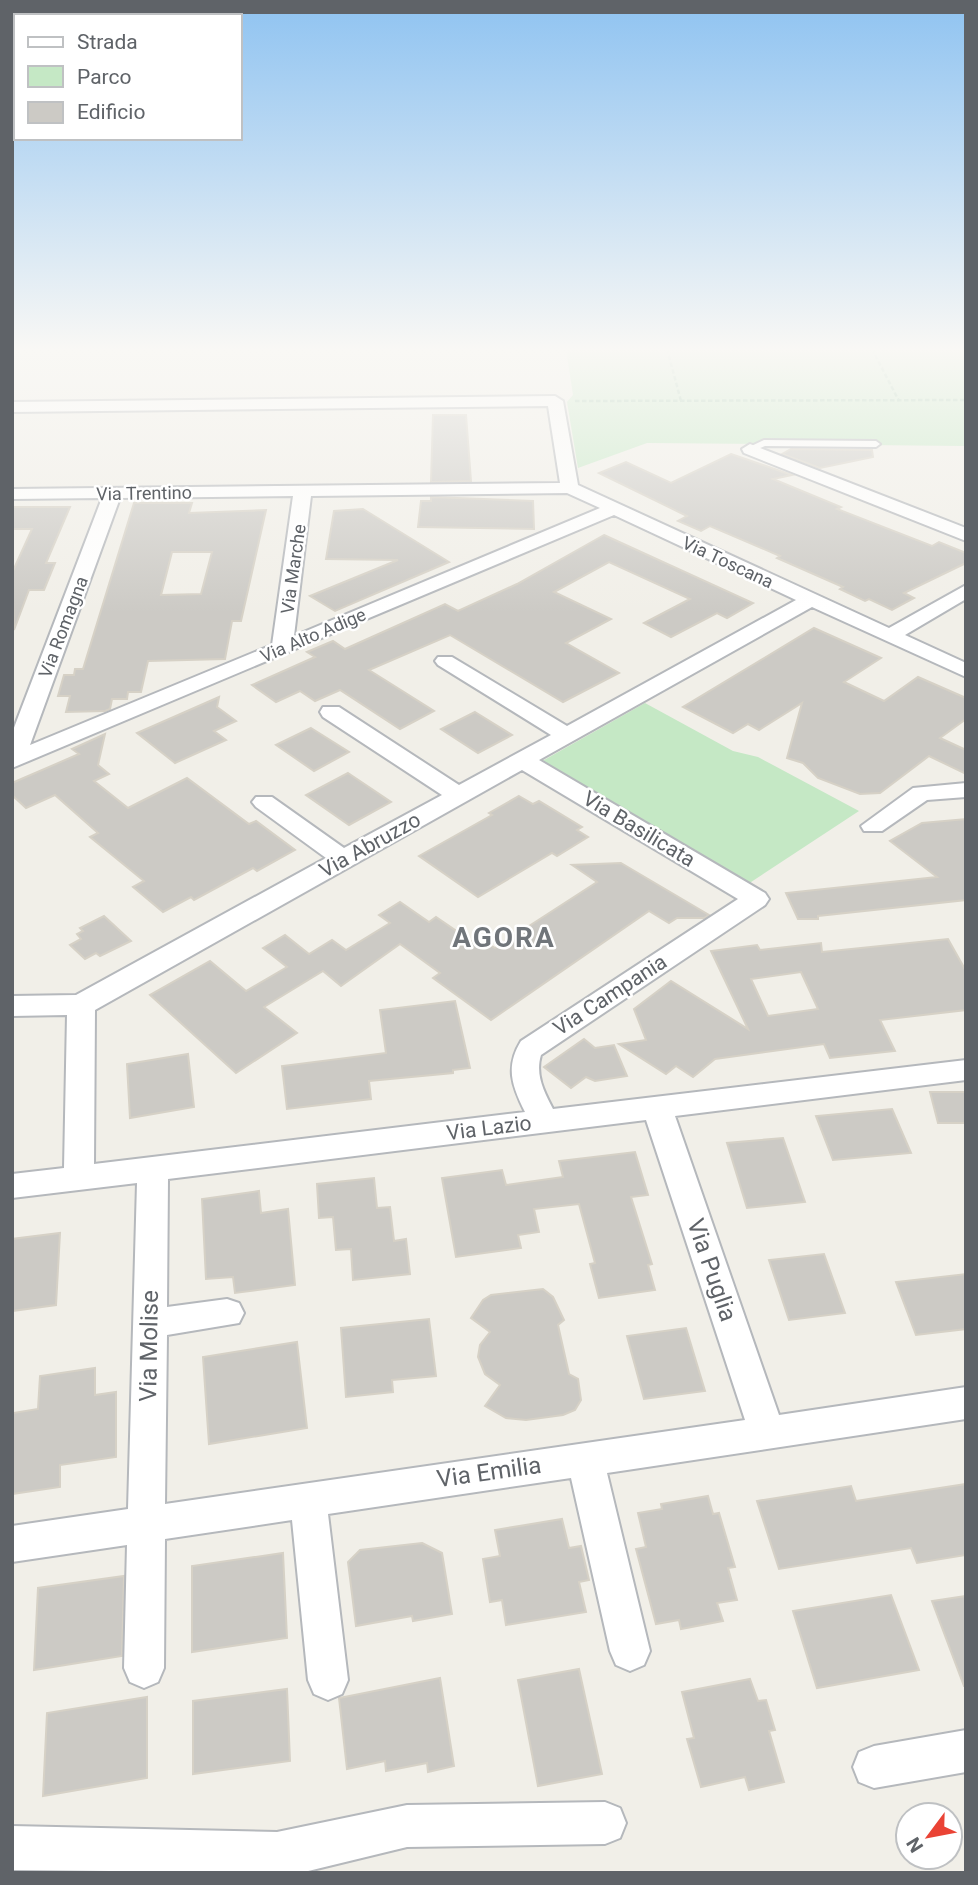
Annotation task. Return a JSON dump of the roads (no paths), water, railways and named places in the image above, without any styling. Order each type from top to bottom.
[{"type":"street","points":[[561,437],[570,488]]},
{"type":"street","points":[[750,449],[966,535]]},
{"type":"street","name":"Via Trentino","points":[[12,494],[570,488]]},
{"type":"street","name":"Via Toscana","points":[[570,488],[966,671]]},
{"type":"street","name":"Via Marche","points":[[282,648],[303,491]]},
{"type":"street","name":"Via Romagna","points":[[12,761],[113,493]]},
{"type":"street","name":"Via Alto Adige","points":[[12,761],[614,509]]},
{"type":"street","points":[[889,636],[966,591]]},
{"type":"street","name":"Via Abruzzo","points":[[81,1005],[810,600]]},
{"type":"street","points":[[446,661],[567,735]]},
{"type":"street","points":[[331,712],[458,795]]},
{"type":"street","name":"Via Basilicata","points":[[522,760],[756,899]]},
{"type":"street","points":[[873,826],[921,793],[966,790]]},
{"type":"street","points":[[264,802],[343,859]]},
{"type":"street","name":"Via Campania","points":[[544,1121],[524,1073],[525,1059],[531,1048],[756,899]]},
{"type":"street","points":[[12,1006],[81,1005],[79,1178]]},
{"type":"street","name":"Via Lazio","points":[[12,1186],[966,1070]]},
{"type":"street","name":"Via Puglia","points":[[657,1108],[767,1432]]},
{"type":"street","name":"Via Molise","points":[[146,1522],[153,1169]]},
{"type":"street","points":[[150,1323],[227,1313]]},
{"type":"street","name":"Via Emilia","points":[[12,1544],[146,1522],[966,1403]]},
{"type":"street","points":[[586,1458],[630,1651]]},
{"type":"street","points":[[308,1499],[328,1680]]},
{"type":"street","points":[[144,1668],[146,1522]]},
{"type":"street","points":[[874,1767],[966,1751]]},
{"type":"street","points":[[12,1848],[277,1854],[324,1847],[380,1829],[407,1826],[605,1823]]},
{"type":"lane","points":[[750,449],[764,443],[876,444]]},
{"type":"district","name":"AGORA","points":[[504,937]]}]
